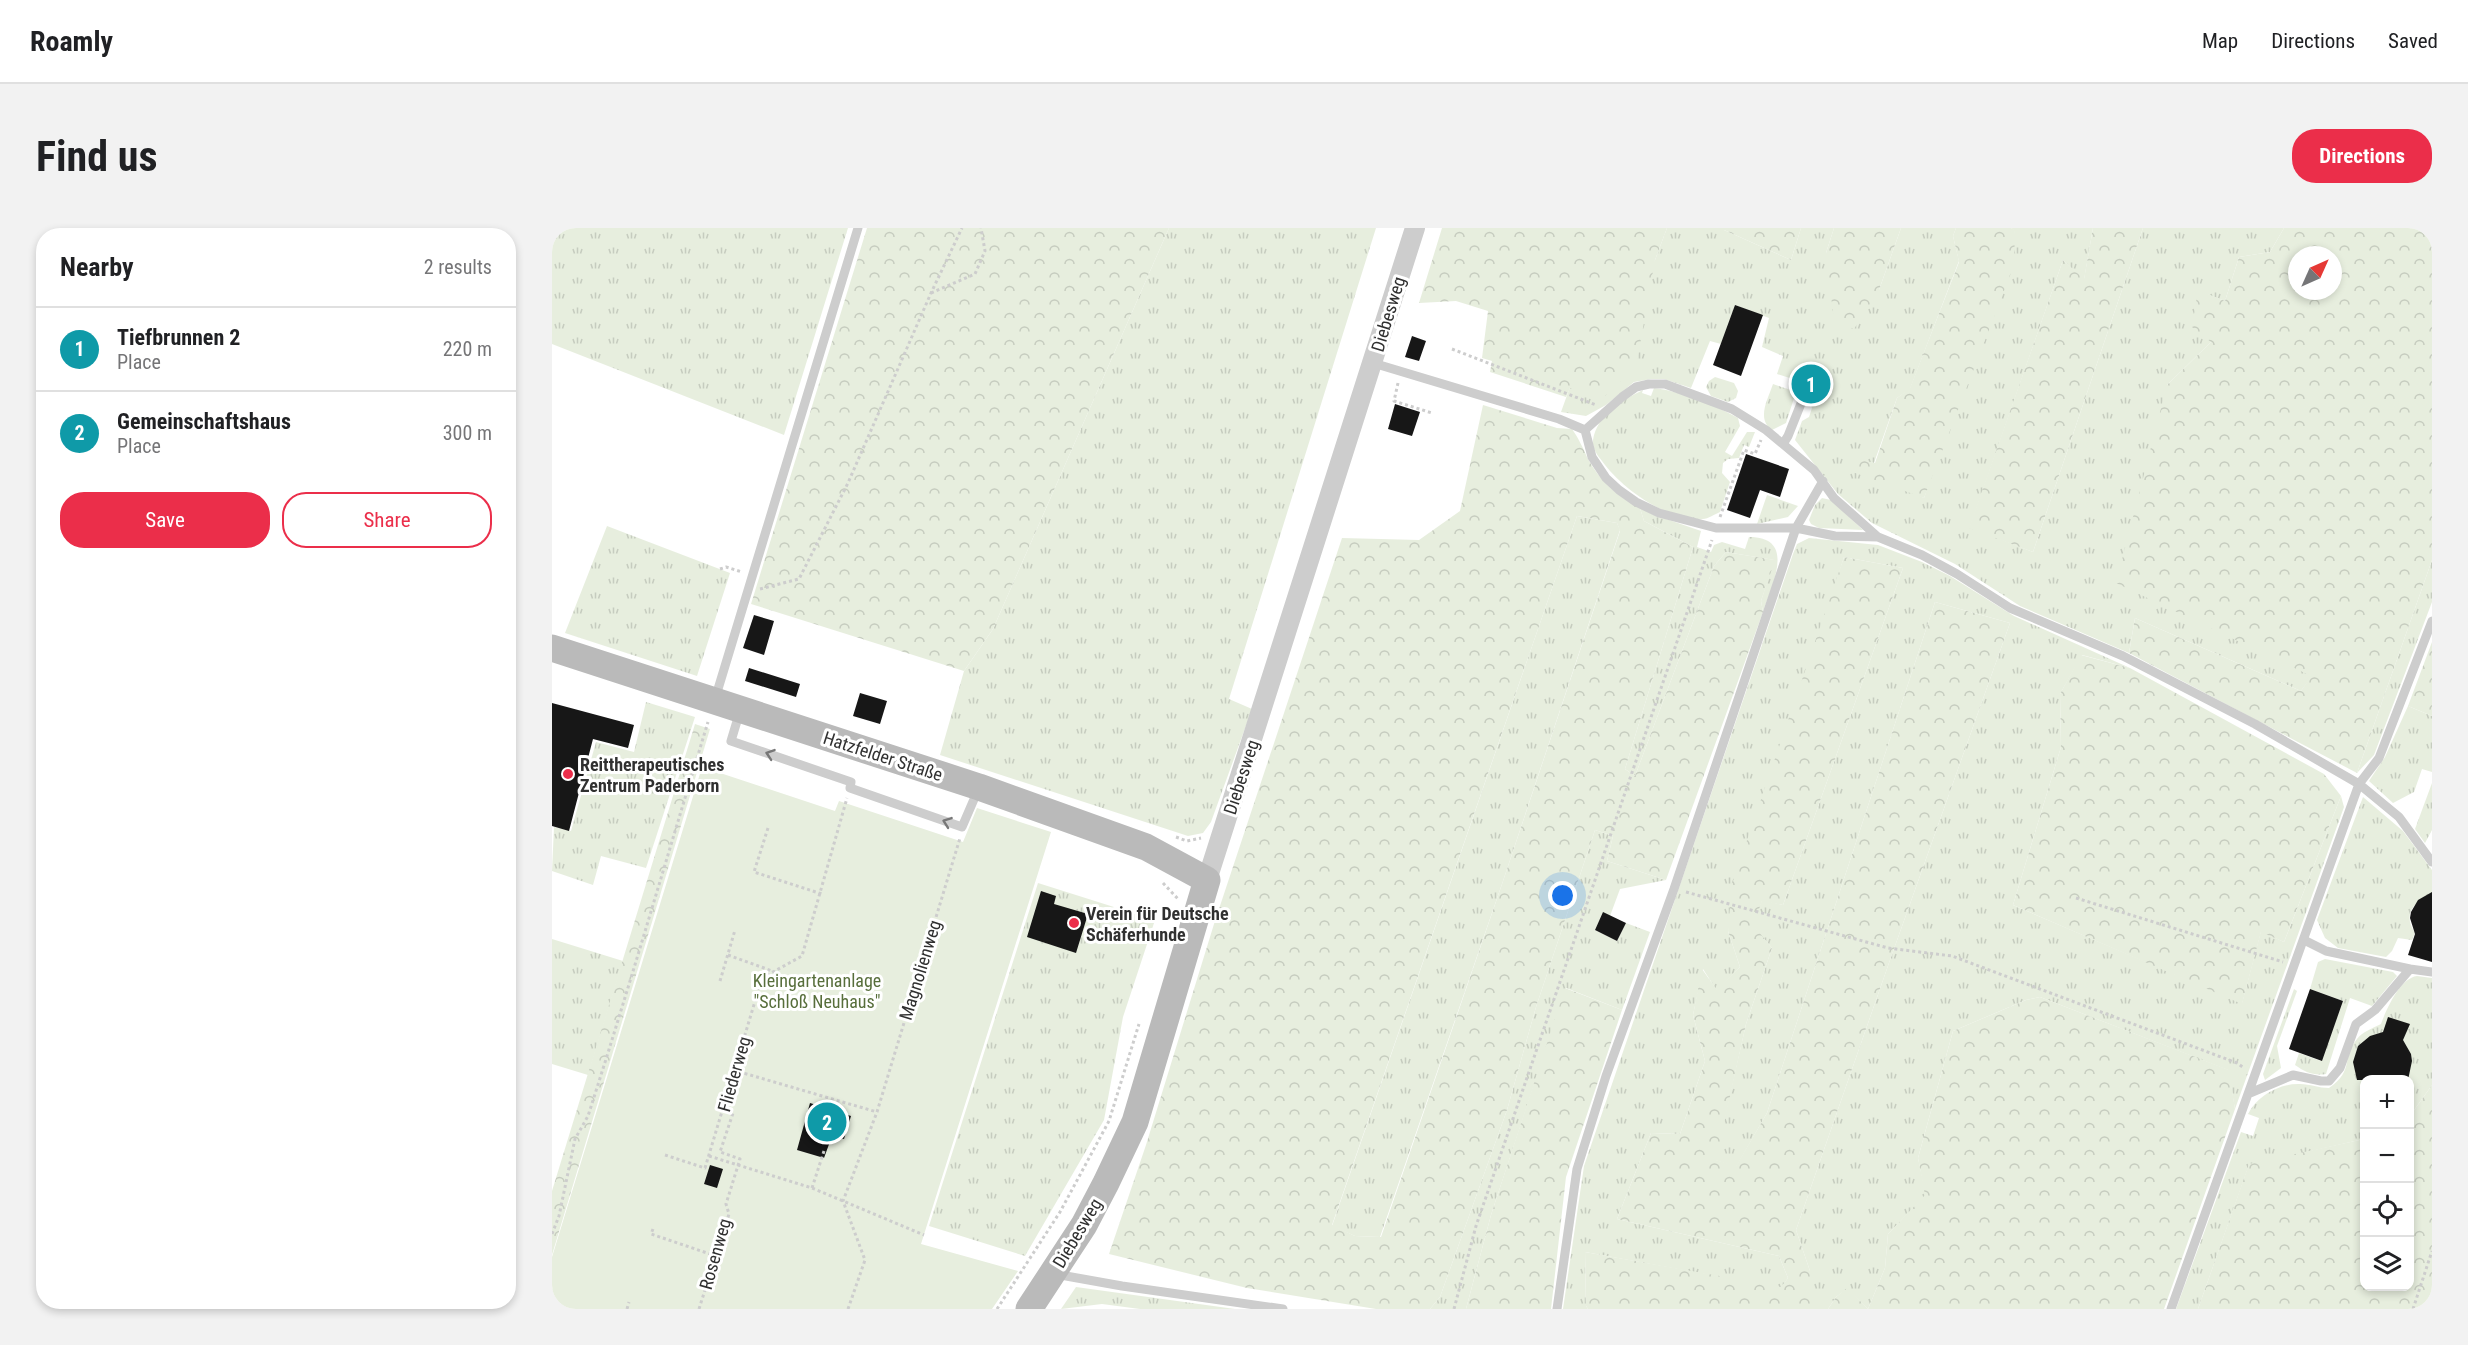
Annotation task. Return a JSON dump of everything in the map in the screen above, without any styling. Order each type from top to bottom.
[{"type":"street","name":"Diebesweg","points":[[1029,1309],[1069,1249],[1106,1183],[1135,1122],[1207,880],[1415,228]]},
{"type":"street","name":"Hatzfelder Straße","points":[[552,648],[979,787],[1146,847],[1207,880]]},
{"type":"lane","points":[[715,700],[858,228]]},
{"type":"lane","points":[[1373,363],[1559,419],[1585,430]]},
{"type":"lane","points":[[1585,430],[1636,387],[1665,384],[1732,409],[1766,430],[1814,470],[1834,498],[1878,537],[1922,555],[1957,573],[2010,608],[2123,656],[2254,724],[2359,784],[2399,817],[2432,862]]},
{"type":"lane","points":[[1782,444],[1788,436],[1806,391]]},
{"type":"lane","points":[[1585,430],[1592,457],[1606,478],[1618,490],[1636,502],[1659,513],[1716,528],[1796,528],[1835,536],[1878,537]]},
{"type":"lane","points":[[1557,1309],[1577,1169],[1606,1076],[1674,889],[1796,528],[1823,481]]},
{"type":"lane","points":[[2171,1309],[2359,784],[2379,758],[2432,621]]},
{"type":"lane","points":[[741,708],[731,741],[851,782],[850,788],[962,827],[979,787]]},
{"type":"lane","points":[[2304,939],[2326,951],[2432,972]]},
{"type":"lane","points":[[2250,1093],[2286,1076],[2293,1075],[2321,1082],[2333,1077],[2340,1068],[2356,1024],[2375,1010],[2410,969]]},
{"type":"lane","points":[[1053,1273],[1122,1286],[1283,1309]]},
{"type":"path","points":[[747,593],[799,579],[848,483],[962,228]]},
{"type":"path","points":[[931,293],[975,274],[985,251],[981,228]]},
{"type":"path","points":[[1452,349],[1608,409]]},
{"type":"path","points":[[1401,378],[1394,401],[1432,412]]},
{"type":"path","points":[[1454,1309],[1476,1226],[1716,528],[1744,450],[1755,454],[1766,430]]},
{"type":"path","points":[[720,569],[726,567],[752,576]]},
{"type":"path","points":[[552,1234],[559,1216],[575,1139],[588,1116],[626,997],[715,700]]},
{"type":"path","name":"Fliederweg","points":[[709,1156],[762,978],[802,956],[822,894],[850,788]]},
{"type":"path","name":"Magnolienweg","points":[[843,1201],[877,1112],[960,841],[962,827]]},
{"type":"path","points":[[768,828],[754,872],[822,894]]},
{"type":"path","points":[[1674,889],[1888,948],[1952,956],[2237,1063],[2256,1075]]},
{"type":"path","points":[[2076,898],[2295,966]]},
{"type":"path","points":[[720,981],[735,930]]},
{"type":"path","points":[[728,955],[775,972]]},
{"type":"path","points":[[997,1309],[1060,1212],[1109,1121],[1140,1021]]},
{"type":"path","points":[[733,1070],[877,1112]]},
{"type":"path","points":[[733,1113],[720,1152],[740,1159],[738,1165]]},
{"type":"path","points":[[719,1124],[728,1127]]},
{"type":"path","points":[[812,1188],[824,1151]]},
{"type":"path","points":[[665,1155],[705,1168],[709,1156],[812,1188],[924,1235]]},
{"type":"path","name":"Rosenweg","points":[[699,1309],[729,1214],[726,1204],[738,1165]]},
{"type":"path","points":[[843,1201],[865,1260],[848,1309]]},
{"type":"path","points":[[653,1229],[651,1234],[716,1256]]},
{"type":"path","points":[[2413,1309],[2432,1251]]},
{"type":"path","points":[[627,1309],[629,1302]]},
{"type":"green space","points":[[552,228],[848,228],[784,435],[552,344]]},
{"type":"green space","points":[[867,228],[1169,228],[993,629],[964,671],[751,604]]},
{"type":"green space","points":[[1169,228],[1376,228],[1229,699],[1252,709],[1211,822],[1203,833],[1188,836],[940,755],[964,671],[993,629]]},
{"type":"green space","points":[[1442,228],[1667,228],[1655,260],[1636,367],[1605,396],[1570,388],[1566,397],[1490,372],[1492,361],[1482,358],[1488,311],[1456,301],[1419,303]]},
{"type":"green space","points":[[1667,228],[1724,228],[1724,230],[1791,260],[1801,228],[1834,228],[1826,253],[1879,290],[1901,228],[1956,228],[1953,236],[1959,261],[1910,389],[1897,398],[1874,463],[1848,458],[1924,498],[2015,231],[2011,228],[2093,228],[2084,280],[2063,260],[1970,527],[2033,552],[2143,228],[2284,228],[2270,252],[2239,257],[2225,301],[2198,291],[2211,342],[2167,385],[2312,676],[2301,691],[2135,618],[2129,653],[2020,606],[1955,564],[1872,523],[1838,494],[1795,440],[1802,421],[1809,417],[1812,408],[1809,401],[1812,392],[1819,394],[1824,379],[1806,372],[1798,386],[1796,380],[1777,374],[1783,356],[1762,347],[1769,318],[1735,305],[1721,344],[1710,341],[1691,388],[1664,379],[1634,382],[1606,405],[1586,416],[1561,412],[1570,387],[1655,260]]},
{"type":"green space","points":[[1724,228],[1801,228],[1791,260],[1724,230]]},
{"type":"green space","points":[[1834,228],[1901,228],[1879,290],[1854,329],[1834,321],[1826,253]]},
{"type":"green space","points":[[1956,228],[2011,228],[2015,230],[2014,265],[1924,498],[1847,470],[1848,457],[1875,463],[1897,398],[1910,388],[1959,262],[1953,236]]},
{"type":"green space","points":[[2093,228],[2143,228],[2033,552],[1969,528],[2063,260],[2084,279]]},
{"type":"green space","points":[[2284,228],[2432,228],[2432,560],[2357,773],[2129,653],[2135,618],[2301,691],[2311,676],[2116,583],[2167,385],[2211,342],[2192,327],[2198,290],[2225,301],[2239,257],[2270,252]]},
{"type":"green space","points":[[1715,377],[1734,383],[1738,391],[1736,398],[1728,402],[1711,396],[1706,387]]},
{"type":"green space","points":[[1773,384],[1796,392],[1786,423],[1772,430],[1767,425],[1764,415]]},
{"type":"green space","points":[[1654,388],[1698,399],[1738,418],[1740,426],[1725,452],[1732,456],[1747,432],[1755,432],[1749,447],[1744,445],[1739,458],[1728,459],[1723,463],[1722,473],[1730,482],[1720,512],[1703,519],[1675,515],[1661,509],[1621,482],[1594,449],[1595,431],[1605,416],[1619,404],[1643,390],[1642,393],[1651,396]]},
{"type":"green space","points":[[1483,405],[1557,428],[1572,429],[1598,474],[1624,499],[1640,508],[1644,521],[1693,547],[1625,769],[1635,776],[1714,566],[1726,552],[1775,560],[1761,601],[1763,612],[1666,880],[1607,861],[1613,836],[1595,830],[1536,1007],[1507,1110],[1440,1297],[1430,1309],[1376,1309],[1247,1288],[1109,1254],[1146,1145],[1214,924],[1342,538],[1419,540],[1460,511]],"holes":[[[1577,516],[1617,523],[1620,531],[1381,1237],[1355,1236],[1332,1225]]]},
{"type":"green space","points":[[1767,495],[1798,506],[1788,517],[1757,524]]},
{"type":"green space","points":[[1822,498],[1831,500],[1863,530],[1819,528],[1811,524],[1809,520],[1815,505]]},
{"type":"green space","points":[[1640,508],[1701,531],[1697,547],[1711,552],[1714,545],[1722,542],[1745,549],[1749,537],[1764,539],[1773,545],[1777,553],[1777,564],[1763,612],[1761,601],[1774,560],[1726,552],[1714,566],[1635,776],[1625,769],[1693,547],[1644,521]]},
{"type":"green space","points":[[1577,516],[1617,523],[1620,530],[1502,884],[1380,1237],[1355,1236],[1332,1226]]},
{"type":"green space","points":[[607,526],[730,573],[697,676],[565,633]]},
{"type":"green space","points":[[1809,538],[1878,545],[1922,562],[1950,576],[2014,616],[2130,668],[2082,655],[2060,694],[2061,747],[2013,905],[2242,1003],[2261,931],[2284,942],[2341,796],[2344,807],[2235,1109],[2228,1070],[2040,997],[2026,1000],[1953,1031],[1918,1158],[1926,1195],[1888,1234],[1885,1268],[1868,1309],[1847,1289],[1836,1297],[1828,1309],[1810,1309],[1810,1271],[1796,1230],[2010,623],[1935,602],[1767,1113],[1736,1167],[1715,1160],[1746,1024],[1772,948],[1752,925],[1762,900],[1783,905],[1903,568],[1844,557],[1728,931],[1740,967],[1717,991],[1703,969],[1693,1015],[1705,1061],[1680,1134],[1651,1133],[1617,1219],[1779,1256],[1788,1278],[1781,1288],[1585,1252],[1586,1306],[1588,1309],[1563,1309],[1584,1166],[1793,554],[1797,544]]},
{"type":"green space","points":[[1844,557],[1903,568],[1783,905],[1762,901],[1753,925],[1772,948],[1746,1024],[1716,1160],[1736,1166],[1767,1113],[1935,602],[2010,623],[1796,1230],[1810,1271],[1810,1309],[1588,1309],[1586,1306],[1585,1252],[1781,1287],[1788,1278],[1779,1256],[1617,1219],[1651,1133],[1680,1134],[1705,1061],[1693,1015],[1702,969],[1717,990],[1740,967],[1728,931],[1732,884]]},
{"type":"green space","points":[[2432,560],[2432,602],[2374,755],[2357,773]]},
{"type":"green space","points":[[2432,642],[2432,716],[2408,706]]},
{"type":"green space","points":[[2081,655],[2130,668],[2324,774],[2341,796],[2284,942],[2261,932],[2242,1004],[2013,905],[2061,747],[2060,694]]},
{"type":"green space","points":[[646,702],[695,717],[646,868],[601,856],[593,885],[552,871],[554,827],[571,831],[596,742],[634,752]]},
{"type":"green space","points":[[2408,706],[2432,716],[2432,772],[2422,769],[2414,792],[2393,803],[2369,781],[2385,757]]},
{"type":"green space","points":[[695,724],[710,729],[552,1255],[552,1191]]},
{"type":"green space","name":"Kleingartenanlage \"Schloß Neuhaus\"","points":[[702,767],[835,811],[839,801],[963,842],[977,808],[1051,832],[921,1244],[1018,1271],[992,1309],[552,1309],[552,1257]]},
{"type":"green space","points":[[2432,783],[2432,830],[2425,843],[2415,829]]},
{"type":"green space","points":[[2363,797],[2403,831],[2432,870],[2432,895],[2415,905],[2410,914],[2411,926],[2415,933],[2412,940],[2398,938],[2392,951],[2386,957],[2338,948],[2325,938],[2317,920]]},
{"type":"green space","points":[[1595,830],[1613,836],[1607,861],[1666,880],[1620,889],[1610,916],[1603,913],[1595,930],[1617,941],[1626,923],[1650,932],[1622,1010],[1566,988],[1491,1215],[1466,1309],[1430,1309],[1440,1297],[1507,1110],[1536,1007]]},
{"type":"green space","points":[[1038,883],[1155,920],[1123,1017],[1104,1120],[1025,1256],[929,1226]]},
{"type":"green space","points":[[552,939],[623,961],[588,1075],[552,1064]]},
{"type":"green space","points":[[2325,959],[2393,972],[2397,976],[2372,1006],[2350,998],[2326,1074],[2313,1074],[2295,1065],[2299,1053],[2321,1061],[2343,1001],[2310,989],[2318,962]]},
{"type":"green space","points":[[2417,976],[2432,978],[2432,1085],[2414,1110],[2414,1075],[2360,1075],[2360,1140],[2249,1165],[2198,1309],[2176,1309],[2241,1132],[2253,1136],[2259,1118],[2248,1114],[2252,1108],[2263,1096],[2277,1088],[2304,1084],[2329,1088],[2337,1082],[2345,1070],[2352,1046],[2365,1032],[2381,1024],[2399,988]]},
{"type":"green space","points":[[1565,988],[1622,1010],[1566,1177],[1551,1309],[1466,1309],[1491,1215]]},
{"type":"green space","points":[[2294,989],[2297,991],[2277,1046],[2281,1068],[2265,1080],[2263,1074]]},
{"type":"green space","points":[[2040,997],[2229,1070],[2235,1109],[2164,1309],[1868,1309],[1885,1268],[1888,1234],[1925,1195],[1918,1158],[1953,1031],[2026,1000]]},
{"type":"green space","points":[[2432,1085],[2432,1309],[2198,1309],[2249,1164],[2360,1140],[2360,1291],[2414,1291],[2414,1110]]},
{"type":"green space","points":[[1076,1287],[1235,1309],[1140,1309],[1102,1304],[1061,1309]]},
{"type":"green space","points":[[1847,1288],[1868,1309],[1828,1309],[1836,1297]]},
{"type":"building","points":[[1735,305],[1763,315],[1741,376],[1713,365]]},
{"type":"building","points":[[1412,336],[1426,341],[1419,361],[1405,357]]},
{"type":"building","points":[[1395,404],[1420,412],[1412,436],[1388,429]]},
{"type":"building","points":[[1746,454],[1789,469],[1780,497],[1760,490],[1750,518],[1727,510]]},
{"type":"building","points":[[754,615],[774,621],[764,655],[743,648]]},
{"type":"building","points":[[749,668],[800,684],[796,697],[745,681]]},
{"type":"building","points":[[860,693],[887,701],[880,724],[853,716]]},
{"type":"building","name":"Reittherapeutisches Zentrum Paderborn","points":[[552,703],[634,725],[628,748],[593,739],[569,831],[552,826]]},
{"type":"building","points":[[1041,891],[1056,896],[1054,904],[1088,914],[1076,953],[1027,937]]},
{"type":"building","points":[[2432,892],[2432,962],[2408,955],[2415,934],[2410,918],[2411,912],[2418,900]]},
{"type":"building","points":[[1603,912],[1626,923],[1617,941],[1595,930]]},
{"type":"building","points":[[2310,989],[2343,1001],[2322,1061],[2289,1049]]},
{"type":"building","points":[[2388,1017],[2410,1024],[2403,1040],[2411,1054],[2409,1075],[2360,1075],[2360,1080],[2357,1080],[2353,1062],[2358,1046],[2370,1036],[2383,1032]]},
{"type":"building","points":[[810,1103],[851,1116],[844,1139],[832,1136],[824,1158],[797,1150]]},
{"type":"building","points":[[710,1165],[723,1169],[717,1188],[704,1184]]},
{"type":"place","name":"Tiefbrunnen 2","points":[[1811,384]]},
{"type":"place","name":"Reittherapeutisches Zentrum Paderborn","points":[[568,774]]},
{"type":"place","name":"Verein für Deutsche Schäferhunde","points":[[1074,923]]},
{"type":"place","name":"Gemeinschaftshaus","points":[[827,1122]]}]
